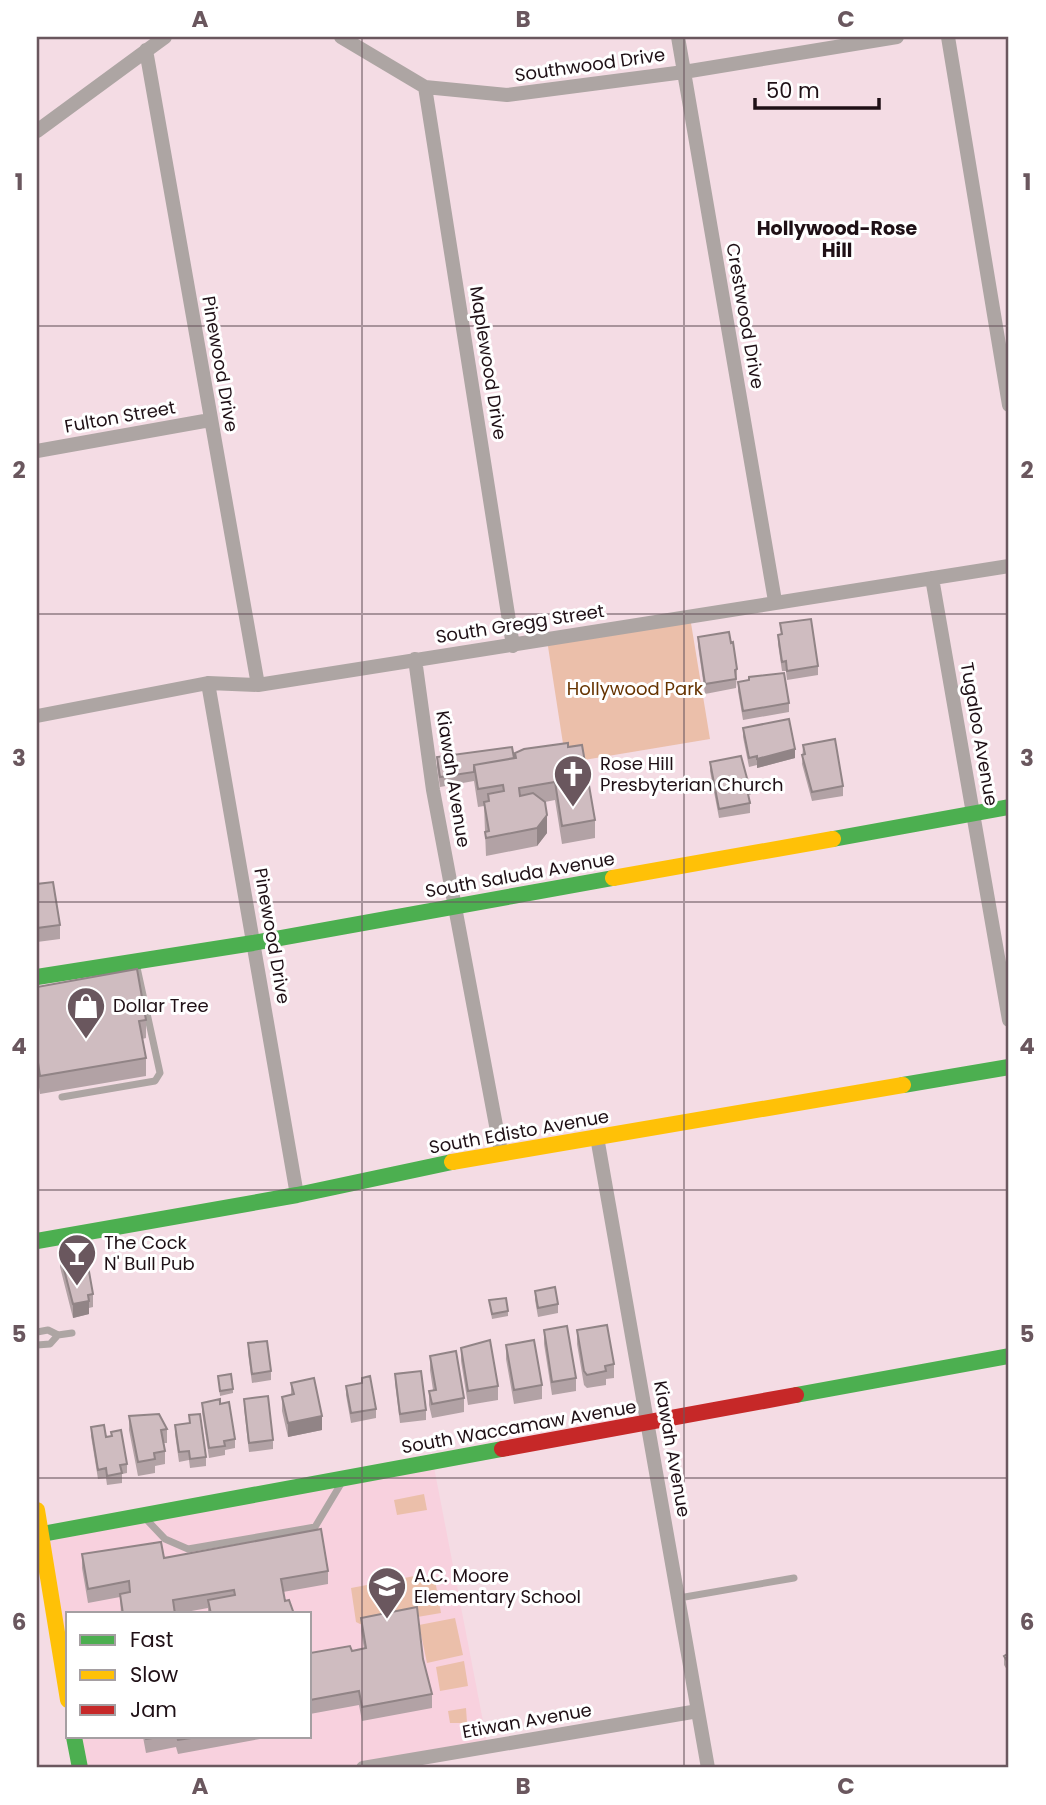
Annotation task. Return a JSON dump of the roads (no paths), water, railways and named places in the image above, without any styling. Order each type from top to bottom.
[{"type":"street","points":[[37,131],[165,37]]},
{"type":"street","name":"Southwood Drive","points":[[341,37],[425,87],[507,95],[684,72],[897,37]]},
{"type":"street","name":"Crestwood Drive","points":[[678,37],[775,601]]},
{"type":"street","points":[[948,37],[1009,405]]},
{"type":"street","name":"Pinewood Drive","points":[[146,50],[209,420],[258,685]]},
{"type":"street","name":"Maplewood Drive","points":[[425,87],[513,646]]},
{"type":"street","name":"Fulton Street","points":[[37,451],[209,420]]},
{"type":"street","name":"South Gregg Street","points":[[37,716],[208,684],[258,685],[1009,566]]},
{"type":"street","name":"Tugaloo Avenue","points":[[932,578],[1009,1020]]},
{"type":"street","name":"Kiawah Avenue","points":[[415,659],[433,790],[501,1152]]},
{"type":"street","name":"Pinewood Drive","points":[[208,684],[297,1195]]},
{"type":"street","name":"South Saluda Avenue","points":[[40,980],[137,970],[253,943],[455,905],[717,862],[1009,807]]},
{"type":"street","name":"South Edisto Avenue","points":[[37,1241],[297,1195],[501,1152],[1009,1067]]},
{"type":"street","name":"Kiawah Avenue","points":[[597,1137],[708,1768]]},
{"type":"street","name":"South Waccamaw Avenue","points":[[39,1535],[1009,1356]]},
{"type":"street","points":[[37,1510],[66,1689]]},
{"type":"street","name":"Etiwan Avenue","points":[[363,1768],[698,1711]]},
{"type":"street","points":[[74,1738],[80,1768]]},
{"type":"lane","points":[[128,980],[137,970]]},
{"type":"lane","points":[[62,1097],[155,1081],[160,1073],[137,970]]},
{"type":"lane","points":[[37,1332],[48,1330],[58,1335]]},
{"type":"lane","points":[[37,1345],[50,1344],[58,1335],[72,1332]]},
{"type":"lane","points":[[143,1516],[165,1539],[188,1549],[314,1527],[345,1479]]},
{"type":"lane","points":[[678,1598],[794,1578]]},
{"type":"place","name":"Rose Hill Presbyterian Church","points":[[573,808]]},
{"type":"place","name":"Dollar Tree","points":[[86,1040]]},
{"type":"place","name":"The Cock N' Bull Pub","points":[[77,1287]]},
{"type":"place","name":"A.C. Moore Elementary School","points":[[387,1620]]},
{"type":"district","name":"Hollywood-Rose Hill","points":[[837,239]]},
{"type":"park label","name":"Hollywood Park","points":[[635,689]]}]
